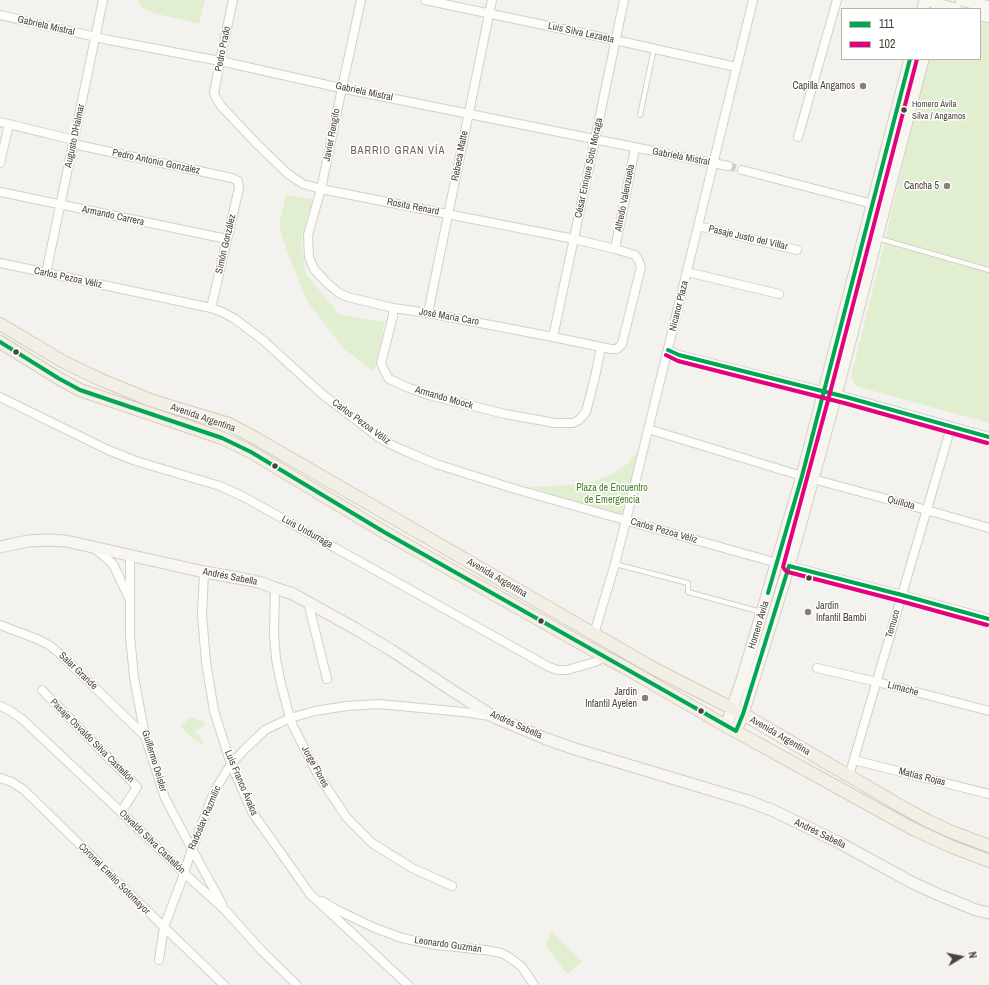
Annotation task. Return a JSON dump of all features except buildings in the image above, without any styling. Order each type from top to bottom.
[{"type":"main road","points":[[961,0],[989,7]]},
{"type":"main road","points":[[935,3],[952,8]]},
{"type":"main road","name":"Homero Ávila","points":[[731,728],[789,566],[825,392],[910,60]]},
{"type":"main road","name":"Homero Ávila","points":[[738,712],[742,680],[777,563],[836,395],[923,60]]},
{"type":"main road","name":"Avenida Argentina","points":[[1,328],[98,379],[153,401],[229,424],[653,668],[738,712],[904,808],[952,832],[989,846]]},
{"type":"main road","name":"Avenida Argentina","points":[[0,342],[80,390],[222,438],[251,452],[384,532],[915,830],[950,846],[989,861]]},
{"type":"main road","name":"Andrés Sabella","points":[[0,547],[28,541],[66,541],[204,572],[262,583],[293,594],[391,650],[494,717],[575,749],[748,801],[774,811],[840,843],[911,882],[970,908],[989,914]]},
{"type":"street","name":"Augusto D´Halmar","points":[[46,273],[103,0]]},
{"type":"street","name":"Pedro Prado","points":[[216,99],[214,93],[233,0]]},
{"type":"street","name":"Javier Rengifo","points":[[308,247],[308,235],[321,189],[361,0]]},
{"type":"street","name":"Luis Silva Lezaeta","points":[[425,0],[654,48],[736,67]]},
{"type":"street","name":"Rebeca Matte","points":[[428,313],[492,0]]},
{"type":"street","name":"César Enrique Soto Moraga","points":[[553,337],[624,0]]},
{"type":"street","name":"Nicanor Plaza","points":[[594,634],[615,564],[626,520],[752,0]]},
{"type":"street","points":[[798,137],[837,0]]},
{"type":"street","name":"Gabriela Mistral","points":[[0,15],[96,37],[220,61],[342,88],[728,166]]},
{"type":"street","name":"Rosita Renard","points":[[216,99],[257,144],[288,174],[302,184],[574,239],[615,248],[635,255],[641,267],[622,344],[618,349]]},
{"type":"street","name":"Pedro Antonio González","points":[[0,122],[74,142],[238,180]]},
{"type":"street","points":[[0,163],[9,124]]},
{"type":"street","name":"Alfredo Valenzuela","points":[[615,248],[635,148]]},
{"type":"street","points":[[742,170],[873,204]]},
{"type":"street","name":"Simón González","points":[[211,308],[239,188],[238,180]]},
{"type":"street","name":"Armando Carrera","points":[[0,192],[227,239]]},
{"type":"street","name":"Pasaje Justo del Villar","points":[[698,226],[797,250]]},
{"type":"street","name":"José María Caro","points":[[308,247],[309,257],[314,269],[338,293],[348,297],[394,308],[553,337],[612,350],[618,349]]},
{"type":"street","name":"Carlos Pezoa Véliz","points":[[0,263],[211,308],[222,312],[264,341],[322,394],[377,436],[405,452],[436,464],[515,489],[777,563],[989,619]]},
{"type":"street","points":[[687,272],[779,294]]},
{"type":"street","name":"Armando Moock","points":[[394,308],[381,363],[389,379],[429,395],[505,414],[555,423],[573,423],[579,420],[586,412],[601,347]]},
{"type":"street","points":[[668,350],[989,437]]},
{"type":"street","name":"Luis Undurraga","points":[[0,396],[108,450],[136,461],[224,488],[244,497],[549,668],[567,670],[595,662],[605,657]]},
{"type":"street","name":"Temuco","points":[[849,776],[951,427]]},
{"type":"street","name":"Quillota","points":[[648,429],[808,477],[989,528]]},
{"type":"street","name":"Guillermo Deisler","points":[[90,546],[105,556],[113,564],[130,598]]},
{"type":"street","name":"Guillermo Deisler","points":[[130,555],[130,636],[134,678],[145,736],[165,798],[225,910]]},
{"type":"street","name":"Luis Franco Ávalos","points":[[204,572],[202,615],[206,662],[214,711],[231,764],[252,812],[310,894],[408,985]]},
{"type":"street","name":"Jorge Flores","points":[[275,588],[274,634],[276,660],[281,684],[293,726],[317,773],[347,818],[372,842],[412,868],[452,886]]},
{"type":"street","points":[[308,602],[327,679]]},
{"type":"street","name":"Salar Grande","points":[[0,625],[49,645],[145,736]]},
{"type":"street","name":"Limache","points":[[817,668],[989,711]]},
{"type":"street","name":"Pasaje Osvaldo Silva Castellón","points":[[42,690],[137,787],[121,812]]},
{"type":"street","name":"Radoslav Razmilic","points":[[158,960],[164,927],[215,790],[231,764],[265,730],[290,718],[315,711],[347,706],[379,704],[463,712],[494,717]]},
{"type":"street","name":"Osvaldo Silva Castellón","points":[[0,706],[22,719],[225,910],[262,951],[297,985]]},
{"type":"street","name":"Matías Rojas","points":[[854,760],[989,794]]},
{"type":"street","name":"Coronel Emilio Sotomayor","points":[[0,778],[12,782],[24,790],[224,985]]},
{"type":"street","name":"Leonardo Guzmán","points":[[310,894],[335,909],[362,922],[402,938],[436,945],[495,952],[507,956],[522,967],[534,985]]},
{"type":"lane","points":[[640,115],[654,48]]},
{"type":"lane","points":[[876,238],[989,270]]},
{"type":"lane","points":[[615,564],[688,583],[688,592],[763,612]]},
{"type":"green space","points":[[138,0],[205,0],[199,24],[154,13],[145,9],[139,4]]},
{"type":"green space","points":[[981,22],[989,25],[989,423],[856,386],[851,377],[928,60],[981,60]]},
{"type":"green space","points":[[286,195],[313,199],[301,240],[306,274],[340,315],[385,322],[374,372],[343,348],[307,301],[285,246],[279,224]]},
{"type":"green space","name":"Plaza de Encuentro de Emergencia","points":[[642,446],[625,516],[620,516],[530,487],[570,485],[594,481],[610,475],[627,464]]},
{"type":"green space","points":[[196,717],[197,721],[203,720],[205,726],[194,731],[202,738],[203,745],[194,740],[181,726],[181,724],[186,722],[186,720]]},
{"type":"green space","points":[[552,932],[582,962],[567,974],[545,945]]},
{"type":"tunnel","points":[[728,166],[742,170]]},
{"type":"transit line","name":"111","points":[[768,593],[802,476],[910,60]]},
{"type":"transit line","name":"102","points":[[917,60],[783,567],[788,572],[987,625]]},
{"type":"transit line","name":"111","points":[[0,342],[80,390],[222,438],[251,452],[384,532],[736,731],[743,714],[789,566],[989,619]]},
{"type":"transit line","name":"111","points":[[668,350],[679,355],[846,397],[989,437]]},
{"type":"transit line","name":"102","points":[[666,355],[678,361],[844,403],[987,443]]},
{"type":"place","name":"Capilla Angamos","points":[[863,86]]},
{"type":"place","name":"Homero Ávila Silva / Angamos","points":[[904,110]]},
{"type":"place","name":"Cancha 5","points":[[947,186]]},
{"type":"place","name":"Jardin Infantil Bambi","points":[[808,612]]},
{"type":"place","name":"Jardín Infantil Ayelen","points":[[645,698]]},
{"type":"district","name":"BARRIO GRAN VÍA","points":[[398,151]]}]
